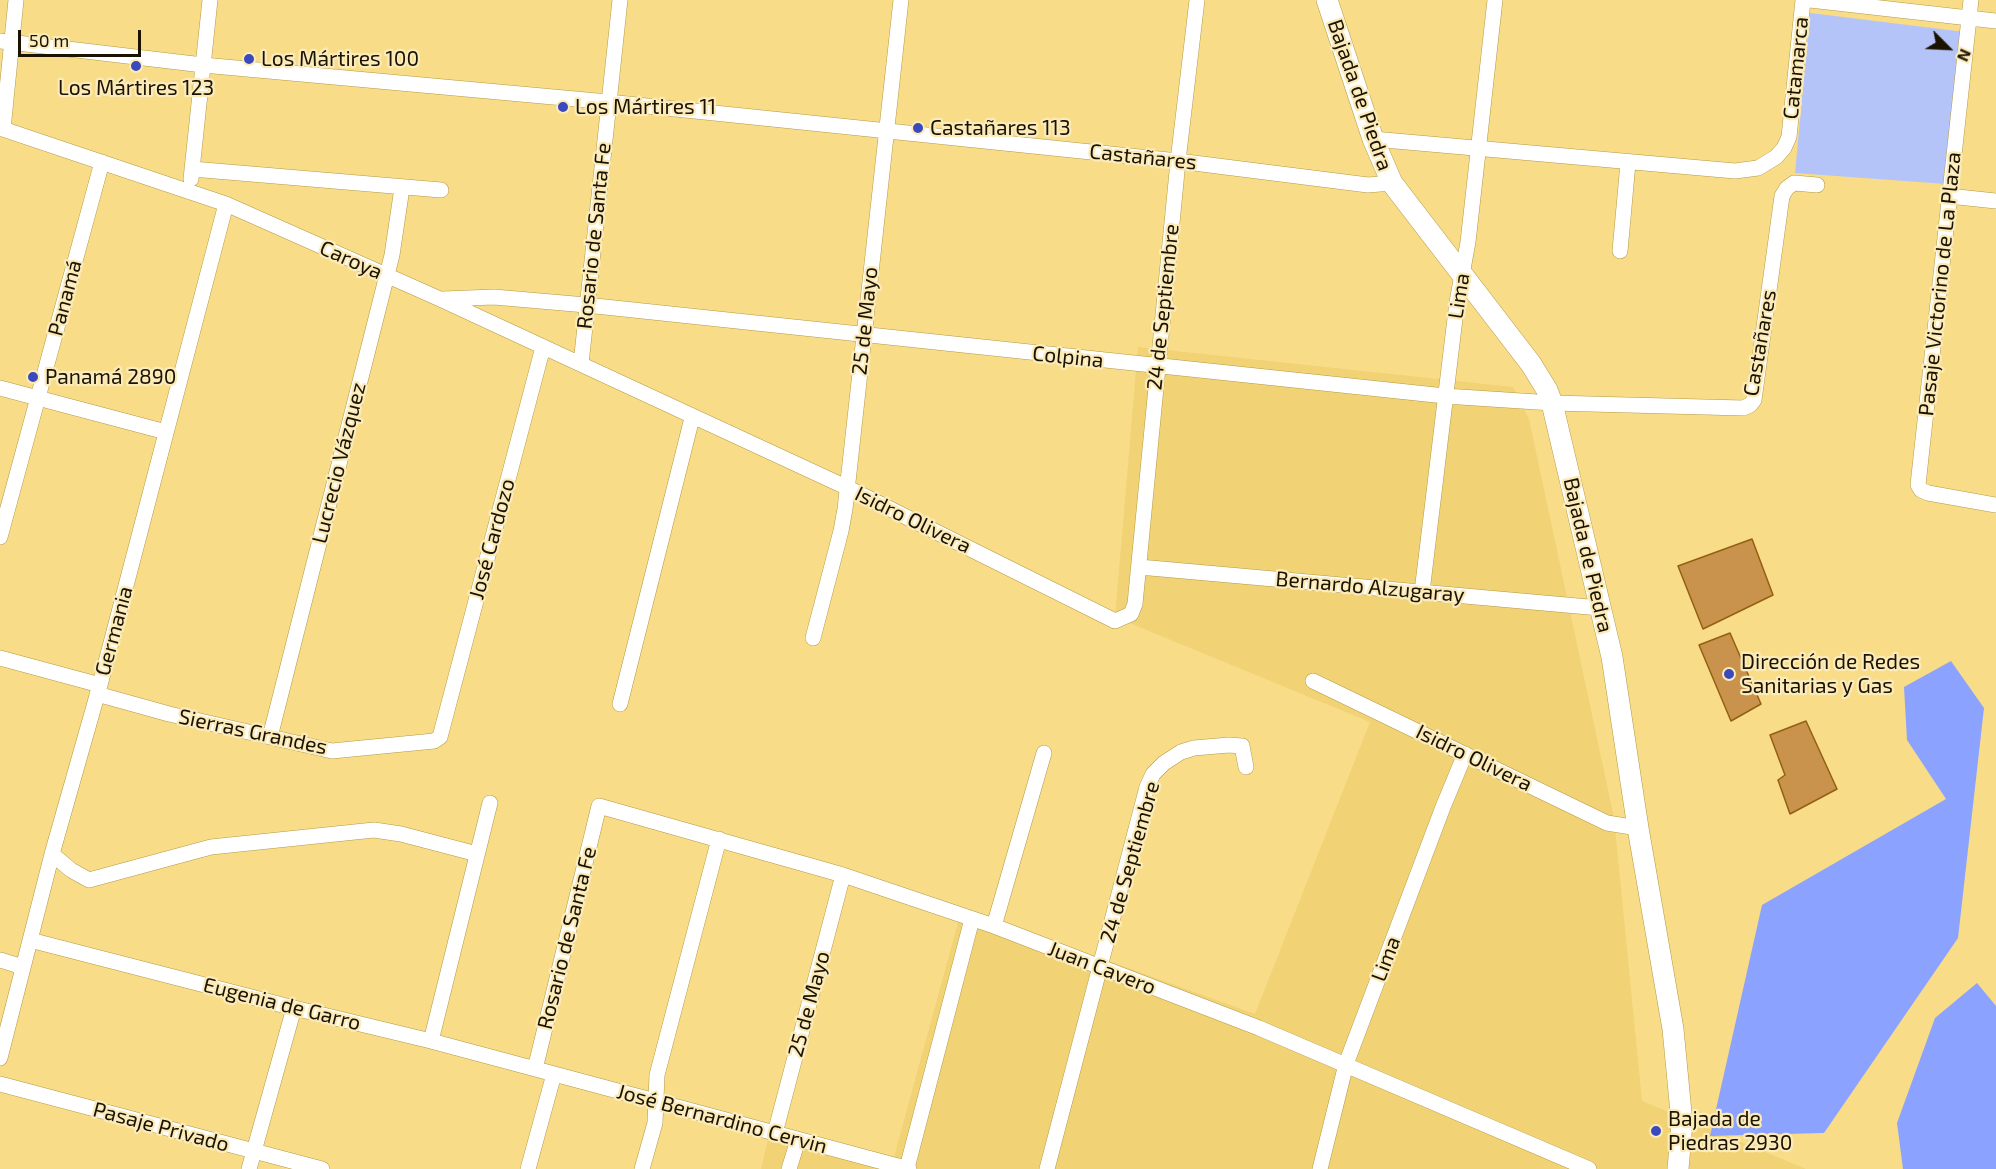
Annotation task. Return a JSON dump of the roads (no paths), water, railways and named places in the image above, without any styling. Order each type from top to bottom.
[{"type":"main road","name":"Bajada de Piedra","points":[[1327,0],[1373,139],[1392,183],[1531,364],[1552,403],[1612,657],[1638,828],[1673,1029],[1682,1123],[1678,1169]]},
{"type":"street","points":[[1,128],[6,42],[16,0]]},
{"type":"street","points":[[190,191],[210,0]]},
{"type":"street","name":"Rosario de Santa Fe","points":[[581,364],[620,0]]},
{"type":"street","name":"25 de Mayo","points":[[813,638],[841,531],[848,488],[901,0]]},
{"type":"street","name":"24 de Septiembre","points":[[1131,614],[1135,604],[1139,567],[1178,160],[1197,0]]},
{"type":"street","name":"Lima","points":[[1422,592],[1445,396],[1468,242],[1495,0]]},
{"type":"street","name":"Catamarca","points":[[1628,163],[1748,170],[1769,163],[1784,148],[1789,136],[1803,0]]},
{"type":"street","points":[[1810,0],[1996,21]]},
{"type":"street","name":"Pasaje Victorino de La Plaza","points":[[1971,0],[1918,485],[1921,490],[1928,493],[1996,505]]},
{"type":"street","name":"Castañares","points":[[6,42],[203,65],[608,102],[1178,160],[1368,185],[1392,183]]},
{"type":"street","name":"Caroya","points":[[1,128],[226,204],[440,299],[692,418]]},
{"type":"street","points":[[1373,139],[1628,163],[1620,251]]},
{"type":"street","name":"Panamá","points":[[0,537],[102,162]]},
{"type":"street","points":[[192,169],[441,190]]},
{"type":"street","name":"Castañares","points":[[1552,403],[1743,408],[1750,405],[1754,400],[1782,196],[1794,183],[1817,185]]},
{"type":"street","name":"Lucrecio Vázquez","points":[[270,737],[387,276],[402,188]]},
{"type":"street","points":[[1949,196],[1996,201]]},
{"type":"street","name":"Germania","points":[[0,1058],[52,854],[98,690],[226,204]]},
{"type":"street","name":"Colpina","points":[[440,299],[494,297],[586,305],[1445,396],[1552,403]]},
{"type":"street","name":"José Cardozo","points":[[442,732],[543,347]]},
{"type":"street","points":[[0,388],[166,432]]},
{"type":"street","points":[[620,704],[692,418]]},
{"type":"street","name":"Isidro Olivera","points":[[692,418],[848,488],[1115,621],[1131,614]]},
{"type":"street","name":"Bernardo Alzugaray","points":[[1139,567],[1600,608]]},
{"type":"street","name":"Sierras Grandes","points":[[0,658],[169,714],[322,749],[344,750],[434,741],[440,737],[442,732]]},
{"type":"street","name":"Isidro Olivera","points":[[1313,681],[1607,823],[1638,828]]},
{"type":"street","name":"24 de Septiembre","points":[[1047,1169],[1147,787],[1153,774],[1164,763],[1181,752],[1194,748],[1229,745],[1242,746],[1246,767]]},
{"type":"street","points":[[994,926],[1044,753]]},
{"type":"street","name":"Lima","points":[[1320,1169],[1346,1064],[1443,807],[1466,754]]},
{"type":"street","points":[[431,1041],[490,803]]},
{"type":"street","name":"Rosario de Santa Fe","points":[[535,1069],[599,806]]},
{"type":"street","name":"Juan Cavero","points":[[599,806],[843,875],[994,926],[1346,1064],[1589,1169]]},
{"type":"street","points":[[52,854],[76,874],[89,880],[211,847],[374,830],[388,831],[477,854]]},
{"type":"street","points":[[642,1169],[655,1123],[657,1075],[719,839]]},
{"type":"street","name":"25 de Mayo","points":[[775,1133],[843,875]]},
{"type":"street","points":[[908,1169],[972,919]]},
{"type":"street","name":"Eugenia de Garro","points":[[30,940],[535,1069]]},
{"type":"street","points":[[0,960],[23,967]]},
{"type":"street","points":[[249,1169],[294,1008]]},
{"type":"street","name":"José Bernardino Cervin","points":[[535,1069],[908,1169]]},
{"type":"street","points":[[528,1169],[554,1074]]},
{"type":"street","name":"Pasaje Privado","points":[[0,1084],[322,1169]]},
{"type":"street","points":[[789,1169],[798,1140]]},
{"type":"place","name":"Los Mártires 100","points":[[249,59]]},
{"type":"place","name":"Los Mártires 123","points":[[136,66]]},
{"type":"place","name":"Los Mártires 11","points":[[563,107]]},
{"type":"place","name":"Castañares 113","points":[[918,128]]},
{"type":"place","name":"Panamá 2890","points":[[33,377]]},
{"type":"place","name":"Dirección de Redes Sanitarias y Gas","points":[[1729,674]]},
{"type":"place","name":"Bajada de Piedras 2930","points":[[1656,1131]]}]
